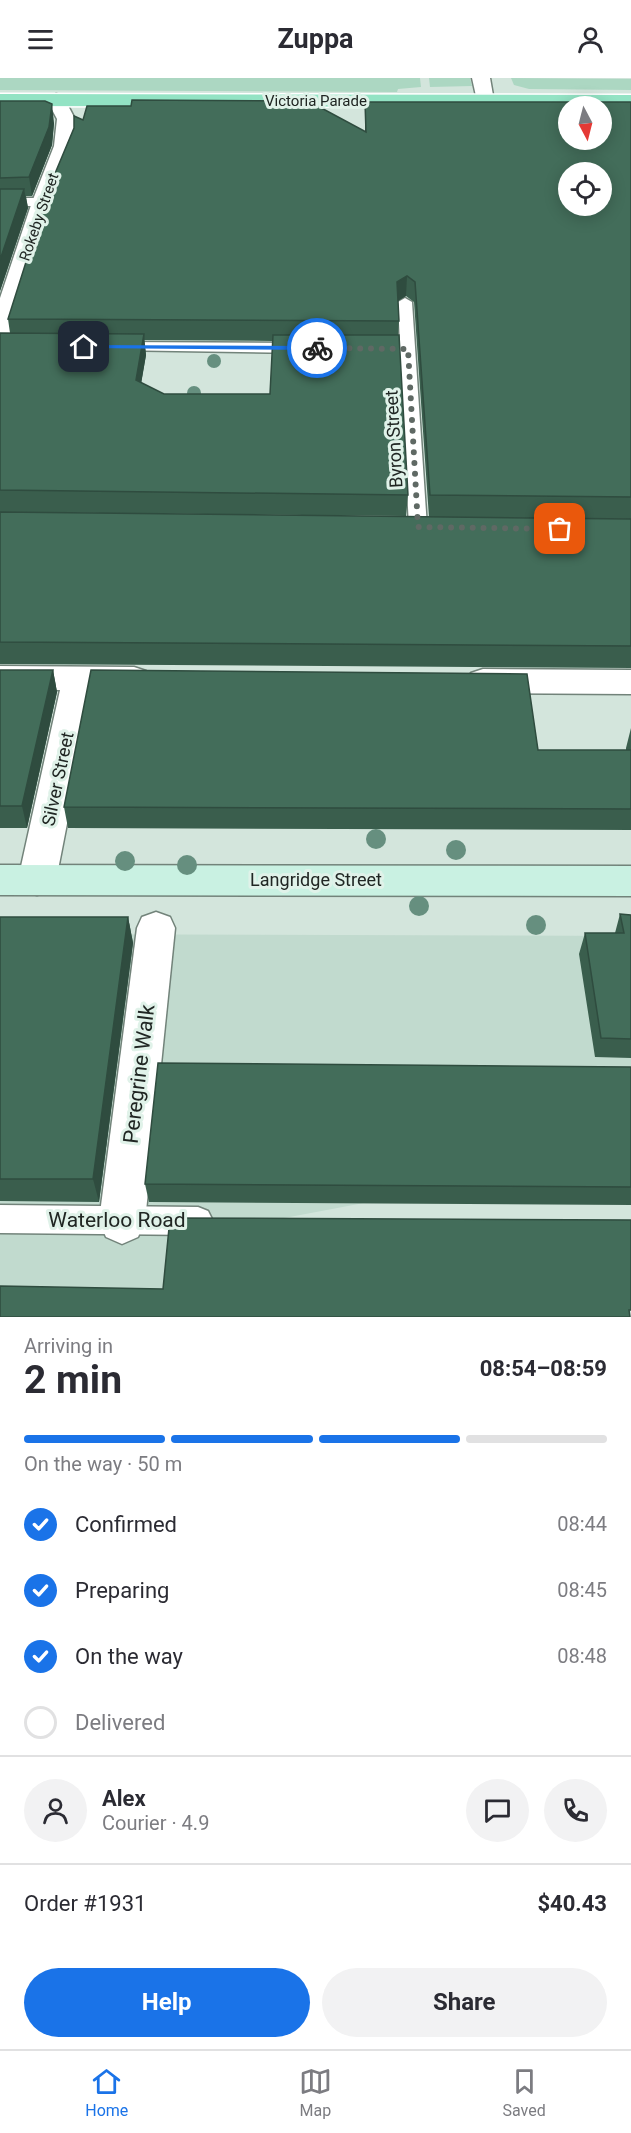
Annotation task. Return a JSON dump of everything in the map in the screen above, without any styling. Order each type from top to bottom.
[{"type":"main road","name":"Victoria Parade","points":[[0,100],[631,101]]},
{"type":"street","points":[[481,78],[485,101]]},
{"type":"street","name":"Rokeby Street","points":[[5,343],[42,202],[67,134],[65,117],[56,100]]},
{"type":"street","points":[[0,678],[161,679]]},
{"type":"street","name":"Silver Street","points":[[37,880],[78,678]]},
{"type":"street","points":[[455,681],[631,682]]},
{"type":"street","name":"Langridge Street","points":[[0,879],[631,880]]},
{"type":"street","name":"Peregrine Walk","points":[[122,1221],[151,1068],[156,928]]},
{"type":"lane","points":[[0,202],[42,202]]},
{"type":"lane","name":"Byron Street","points":[[405,302],[418,527]]},
{"type":"lane","points":[[98,347],[313,348]]},
{"type":"lane","points":[[360,348],[408,349]]},
{"type":"lane","name":"Waterloo Road","points":[[0,1219],[230,1221]]},
{"type":"shaded area","points":[[0,934],[631,936],[631,1204],[369,1202],[173,1239],[165,1317],[0,1317]]},
{"type":"green space","points":[[0,78],[420,78],[421,87],[398,89],[397,92],[0,90]]},
{"type":"green space","points":[[429,78],[470,78],[472,86],[430,87]]},
{"type":"green space","points":[[511,78],[631,79],[631,90],[529,89],[514,85]]},
{"type":"building","points":[[132,100],[302,101],[314,104],[366,132],[365,102],[558,102],[558,150],[612,150],[612,102],[631,102],[631,497],[430,495],[415,282],[407,276],[397,282],[399,321],[8,319],[51,183],[74,128],[74,116],[83,120],[87,106],[131,106]]},
{"type":"building","points":[[0,101],[45,101],[52,104],[49,127],[29,177],[0,178]]},
{"type":"building","points":[[0,189],[24,189],[0,260]]},
{"type":"building","points":[[0,333],[144,334],[136,380],[164,394],[270,394],[273,335],[399,335],[408,495],[0,490]]},
{"type":"building","points":[[0,512],[631,519],[631,646],[0,642]]},
{"type":"building","points":[[0,670],[53,670],[22,806],[0,806]]},
{"type":"building","points":[[91,670],[527,674],[538,750],[631,750],[631,809],[64,807]]},
{"type":"building","points":[[620,914],[631,915],[631,1039],[601,1038],[585,933],[624,933]]},
{"type":"building","points":[[0,917],[128,917],[93,1179],[0,1179]]},
{"type":"building","points":[[158,1063],[631,1067],[631,1187],[145,1184]]},
{"type":"building","points":[[170,1218],[631,1220],[630,1317],[0,1317],[0,1286],[163,1289]]},
{"type":"way so far","points":[[317,348],[408,349],[418,527],[560,529]]},
{"type":"route","points":[[84,347],[317,348]]}]
